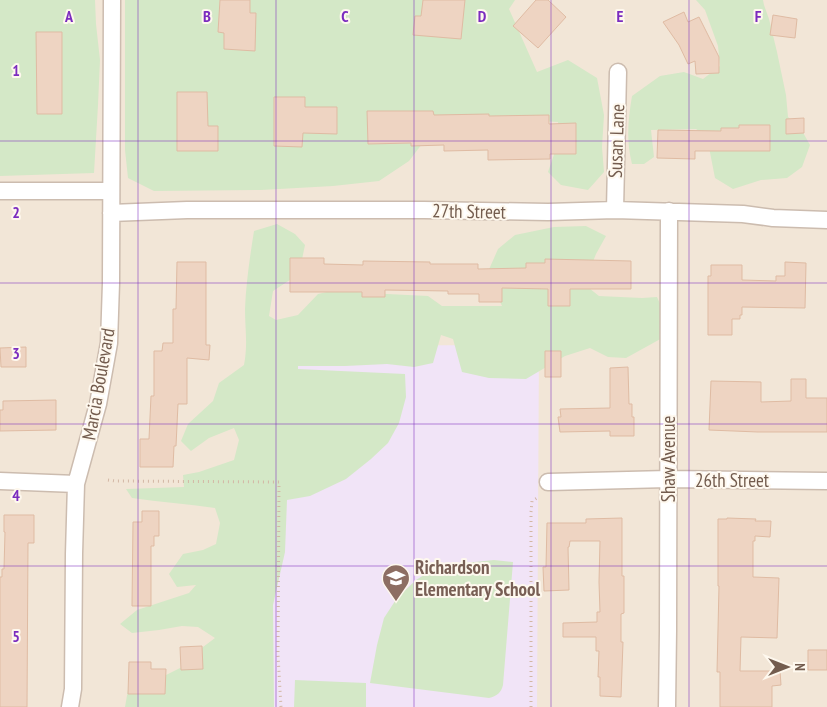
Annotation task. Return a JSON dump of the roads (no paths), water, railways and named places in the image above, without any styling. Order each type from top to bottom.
[{"type":"street","name":"Marcia Boulevard","points":[[70,707],[73,689],[76,484],[98,404],[109,343],[112,0]]},
{"type":"street","name":"Susan Lane","points":[[615,210],[618,72]]},
{"type":"street","points":[[0,191],[111,191]]},
{"type":"street","name":"27th Street","points":[[111,213],[187,210],[548,212],[615,210],[743,214],[773,218],[827,220]]},
{"type":"street","name":"Shaw Avenue","points":[[667,707],[669,211]]},
{"type":"street","name":"26th Street","points":[[548,482],[668,479],[827,481]]},
{"type":"street","points":[[0,481],[76,484]]},
{"type":"place","name":"Richardson Elementary School","points":[[396,602]]}]
